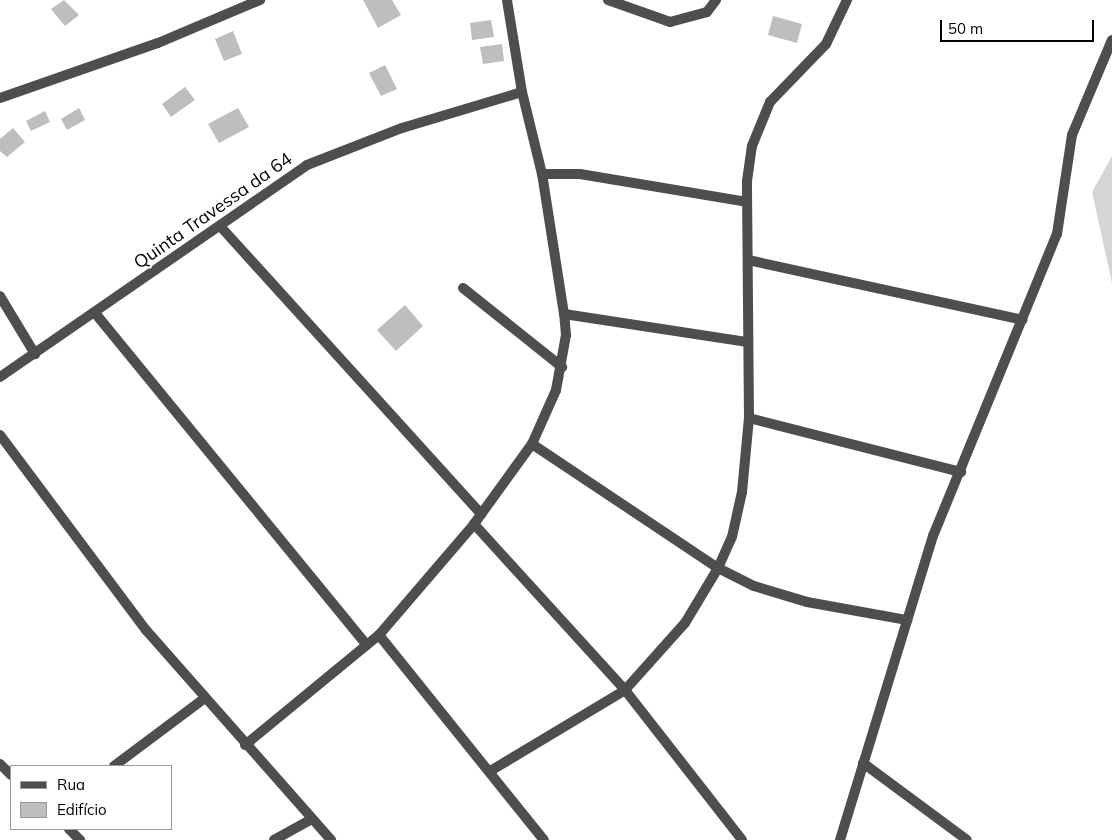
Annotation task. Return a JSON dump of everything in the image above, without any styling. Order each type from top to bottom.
[{"type":"street","points":[[0,98],[158,43],[260,0]]},
{"type":"street","points":[[245,745],[378,635],[474,524],[532,444],[562,367],[564,314],[542,174],[522,92],[506,0]]},
{"type":"street","points":[[508,13],[516,0]]},
{"type":"street","points":[[608,0],[670,22],[707,12],[716,0]]},
{"type":"street","points":[[492,770],[625,690],[685,623],[718,568],[732,537],[742,492],[749,418],[747,202],[752,146],[763,114],[826,44],[847,0]]},
{"type":"street","points":[[840,840],[933,536],[961,472],[1057,234],[1072,135],[1112,40]]},
{"type":"street","name":"Quinta Travessa da 64","points":[[0,377],[220,226],[263,191],[307,165],[402,128],[522,92]]},
{"type":"street","points":[[542,174],[580,174],[747,202]]},
{"type":"street","points":[[220,226],[481,514]]},
{"type":"street","points":[[748,260],[1023,320]]},
{"type":"street","points":[[463,288],[562,367]]},
{"type":"street","points":[[0,296],[35,354]]},
{"type":"street","points":[[95,313],[367,645]]},
{"type":"street","points":[[564,314],[748,342]]},
{"type":"street","points":[[749,418],[961,472]]},
{"type":"street","points":[[0,435],[146,630],[245,745],[331,840]]},
{"type":"street","points":[[532,444],[718,568],[754,586],[807,602],[907,620]]},
{"type":"street","points":[[474,524],[625,690],[742,840]]},
{"type":"street","points":[[378,635],[492,770],[544,840]]},
{"type":"street","points":[[115,765],[205,698]]},
{"type":"street","points":[[863,763],[967,840]]},
{"type":"street","points":[[0,764],[10,774]]},
{"type":"street","points":[[274,840],[312,819]]},
{"type":"street","points":[[70,830],[80,840]]},
{"type":"shaded area","points":[[1112,156],[1112,283],[1092,192]]},
{"type":"building","points":[[64,0],[79,15],[65,26],[51,9]]},
{"type":"building","points":[[363,0],[392,0],[401,15],[378,28]]},
{"type":"building","points":[[773,16],[802,24],[797,43],[768,35]]},
{"type":"building","points":[[491,20],[494,37],[472,40],[470,23]]},
{"type":"building","points":[[233,31],[242,54],[224,61],[215,39]]},
{"type":"building","points":[[502,44],[504,61],[483,64],[480,47]]},
{"type":"building","points":[[385,65],[397,89],[381,96],[369,73]]},
{"type":"building","points":[[185,87],[195,100],[171,117],[162,104]]},
{"type":"building","points":[[79,108],[85,120],[67,130],[61,119]]},
{"type":"building","points":[[238,108],[249,127],[219,143],[208,124]]},
{"type":"building","points":[[45,111],[50,122],[31,131],[26,121]]},
{"type":"building","points":[[13,128],[25,142],[7,157],[0,151],[0,139]]},
{"type":"building","points":[[405,305],[423,326],[396,351],[377,330]]}]
